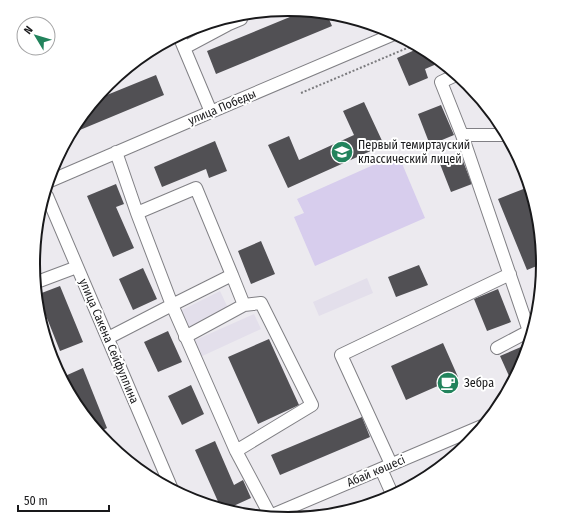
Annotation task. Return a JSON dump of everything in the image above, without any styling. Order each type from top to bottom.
[{"type":"street","points":[[184,48],[226,24]]},
{"type":"street","name":"улица Победы","points":[[55,179],[384,35]]},
{"type":"street","points":[[181,41],[211,112]]},
{"type":"street","points":[[451,77],[441,82],[462,135],[529,328]]},
{"type":"street","points":[[462,135],[501,135]]},
{"type":"street","points":[[116,152],[137,213],[185,337],[236,451],[267,512]]},
{"type":"street","points":[[137,213],[196,188],[244,304]]},
{"type":"street","name":"улица Сакена Сейфуллина","points":[[48,199],[169,482]]},
{"type":"street","points":[[41,281],[77,267]]},
{"type":"street","points":[[392,490],[386,467],[341,355],[510,274]]},
{"type":"street","points":[[108,338],[232,275]]},
{"type":"street","points":[[185,337],[244,304],[261,303],[312,405],[236,451]]},
{"type":"street","points":[[497,348],[528,331]]},
{"type":"street","name":"Абай көшесі","points":[[278,512],[474,430]]},
{"type":"path","points":[[301,93],[409,47]]},
{"type":"shaded area","points":[[398,154],[425,218],[315,266],[294,217],[304,213],[297,199]]},
{"type":"shaded area","points":[[367,278],[373,293],[319,316],[313,302]]},
{"type":"shaded area","points":[[220,291],[228,308],[186,329],[178,312]]},
{"type":"shaded area","points":[[254,314],[261,329],[198,358],[191,342]]},
{"type":"building","points":[[292,16],[329,20],[332,26],[216,74],[207,51]]},
{"type":"building","points":[[415,50],[436,64],[425,69],[428,78],[409,86],[397,58]]},
{"type":"building","points":[[156,75],[164,95],[79,130],[91,113],[108,95]]},
{"type":"building","name":"Первый темиртауский классический лицей","points":[[364,102],[384,145],[288,188],[268,145],[289,136],[299,160],[354,135],[343,111]]},
{"type":"building","points":[[441,105],[454,135],[430,145],[418,114]]},
{"type":"building","points":[[215,141],[227,171],[209,178],[206,169],[162,187],[154,167]]},
{"type":"building","points":[[461,156],[472,184],[451,192],[440,164]]},
{"type":"building","points":[[116,184],[124,204],[116,207],[134,248],[113,257],[87,196]]},
{"type":"building","points":[[525,188],[529,200],[535,232],[537,266],[527,270],[498,199]]},
{"type":"building","points":[[261,241],[275,274],[251,284],[238,251]]},
{"type":"building","points":[[419,265],[428,285],[396,297],[388,277]]},
{"type":"building","points":[[143,268],[157,299],[133,310],[119,279]]},
{"type":"building","points":[[60,286],[83,342],[60,351],[45,313],[42,293]]},
{"type":"building","points":[[498,289],[511,322],[487,331],[474,299]]},
{"type":"building","points":[[168,331],[182,362],[158,372],[144,342]]},
{"type":"building","points":[[269,339],[299,405],[258,424],[228,357]]},
{"type":"building","points":[[443,343],[458,377],[406,400],[391,366]]},
{"type":"building","points":[[523,346],[518,360],[509,376],[500,356]]},
{"type":"building","points":[[83,368],[107,428],[104,430],[91,416],[73,389],[67,375]]},
{"type":"building","points":[[191,385],[204,414],[182,425],[168,396]]},
{"type":"building","points":[[362,417],[370,437],[280,475],[271,455]]},
{"type":"building","points":[[215,441],[234,485],[243,480],[251,498],[232,507],[219,503],[195,450]]},
{"type":"place","name":"Первый темиртауский классический лицей","points":[[342,152]]},
{"type":"place","name":"Зебра","points":[[448,383]]}]
